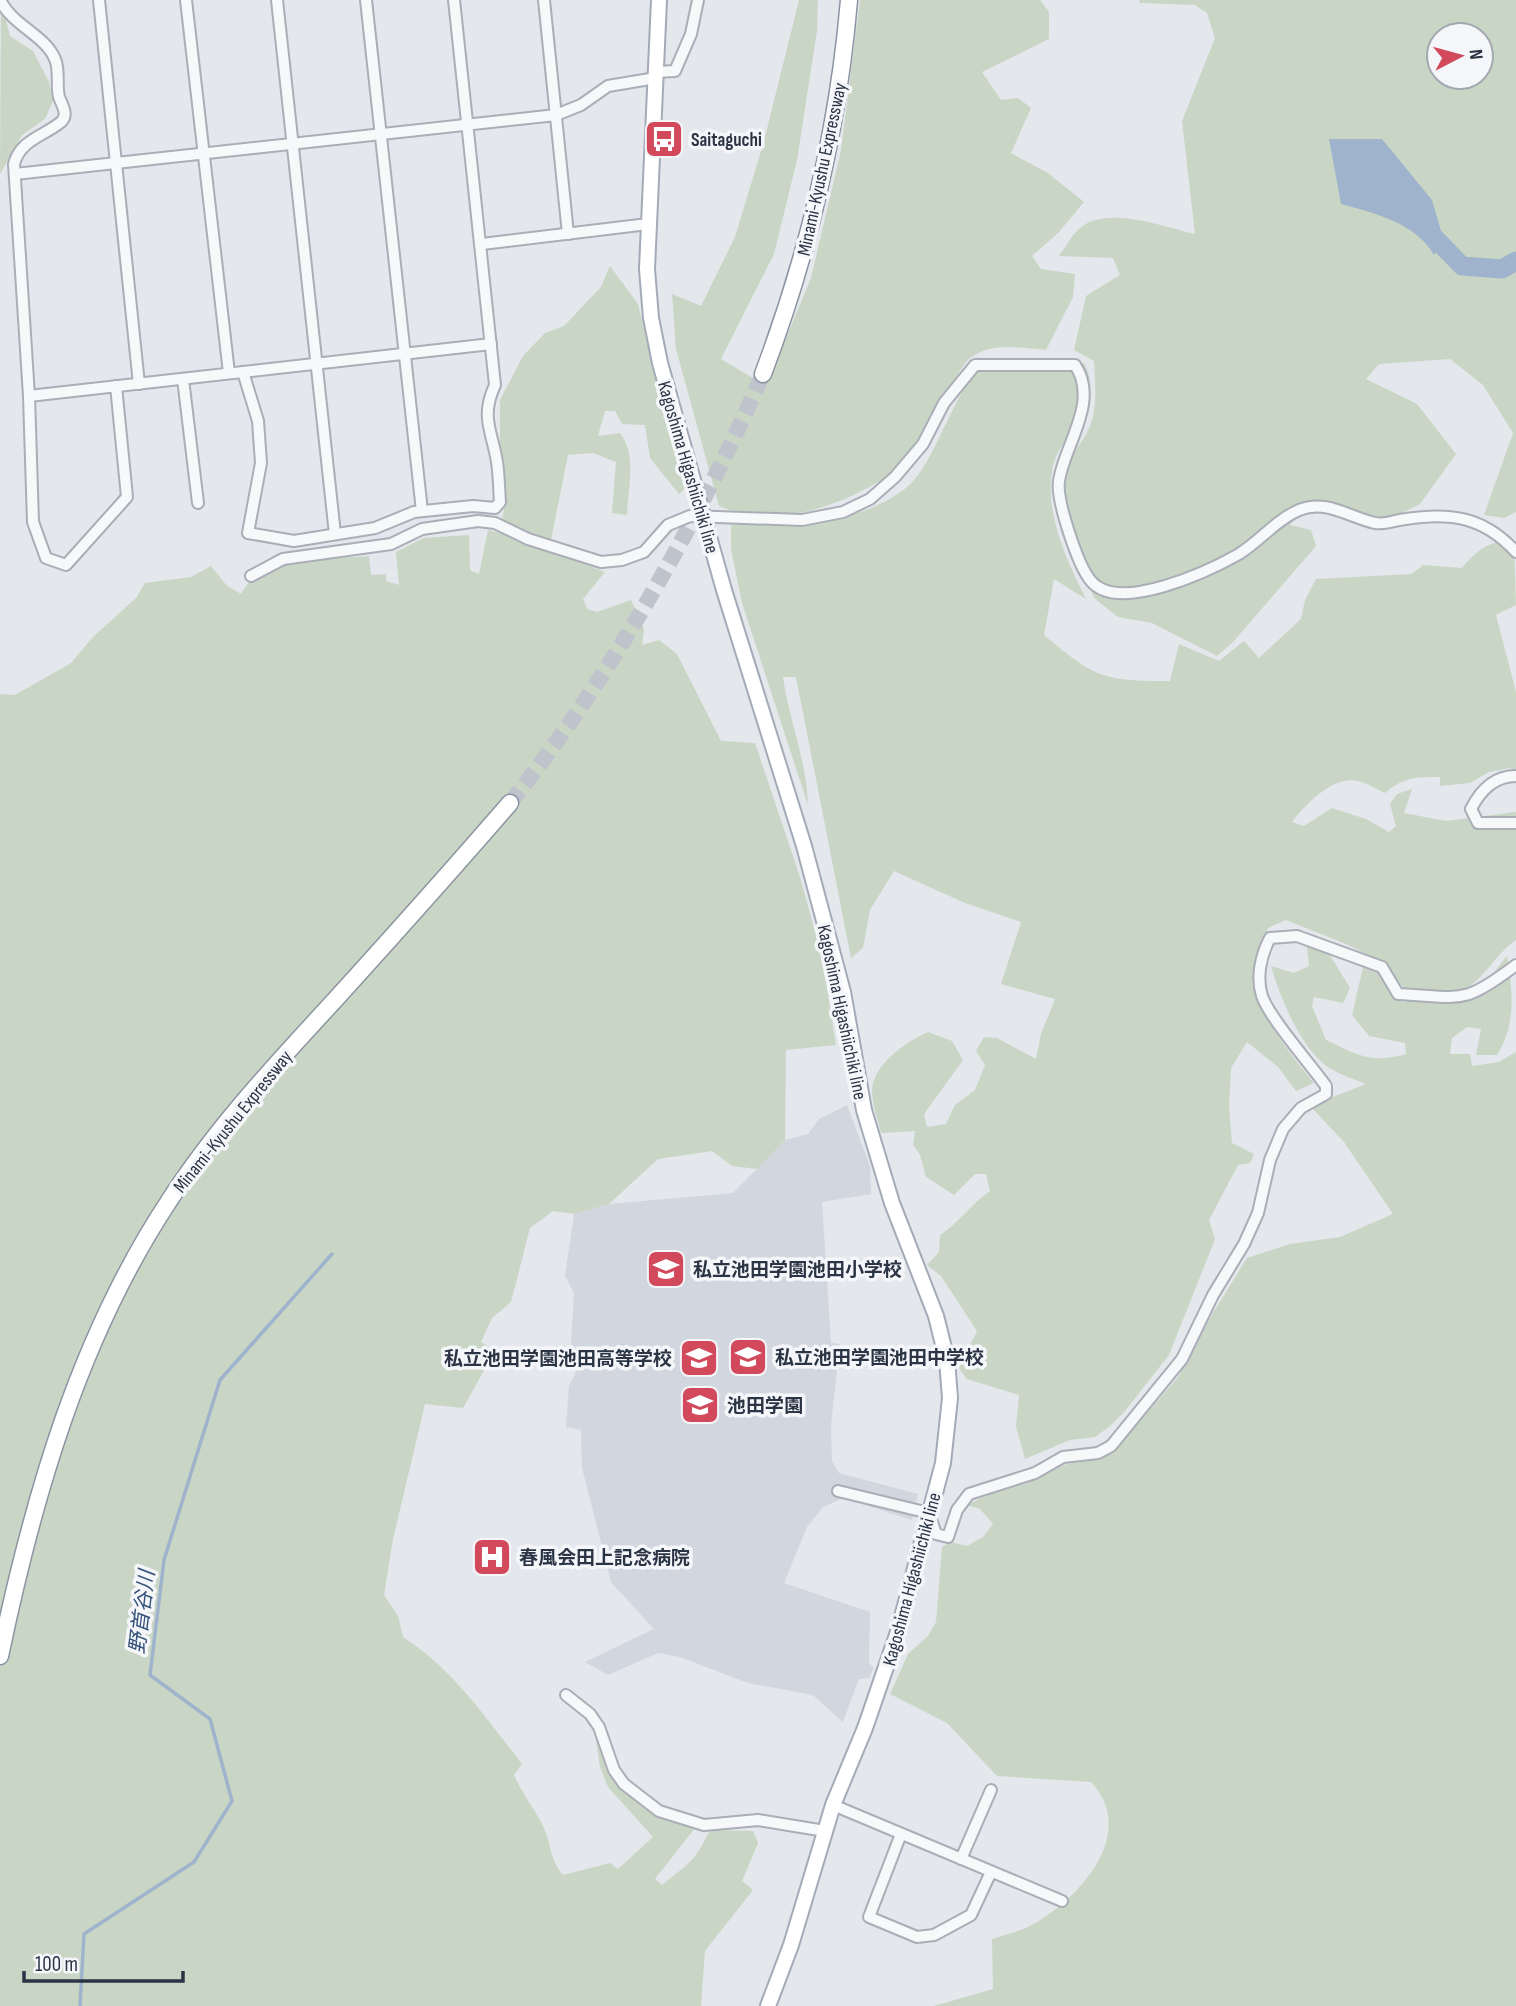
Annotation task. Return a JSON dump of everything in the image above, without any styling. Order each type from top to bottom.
[{"type":"highway","name":"Minami-Kyushu Expressway","points":[[763,374],[802,263],[820,196],[837,102],[849,0]]},
{"type":"highway","name":"Minami-Kyushu Expressway","points":[[0,1656],[34,1510],[83,1368],[139,1251],[167,1203],[255,1086],[510,803]]},
{"type":"main road","name":"Kagoshima Higashiichiki line","points":[[659,0],[648,224],[650,306],[660,363],[674,422],[706,518],[724,590],[808,860],[843,992],[864,1110],[892,1203],[936,1316],[947,1360],[949,1428],[929,1513],[884,1676],[833,1805],[791,1945],[768,2006]]},
{"type":"street","points":[[0,0],[8,15],[42,43],[56,60],[58,94],[65,111],[61,122],[25,144],[16,155],[15,174],[29,396],[33,522],[46,558],[66,565],[127,497],[117,386]]},
{"type":"street","points":[[99,0],[139,384]]},
{"type":"street","points":[[186,0],[229,373]]},
{"type":"street","points":[[277,0],[335,534]]},
{"type":"street","points":[[366,0],[422,511]]},
{"type":"street","points":[[243,372],[258,421],[261,463],[248,533],[294,541],[375,528],[422,511],[473,506],[495,508],[500,502],[496,460],[486,424],[489,399],[495,385],[454,0]]},
{"type":"street","points":[[544,0],[568,234]]},
{"type":"street","points":[[15,174],[469,122],[556,115],[581,105],[608,86],[675,71],[691,34],[698,0]]},
{"type":"street","points":[[482,244],[648,224]]},
{"type":"street","points":[[29,396],[491,344]]},
{"type":"street","points":[[251,576],[283,559],[390,544],[422,529],[478,521],[495,523],[528,539],[601,562],[622,560],[644,552],[668,525],[690,516],[802,520],[844,512],[870,499],[895,477],[923,444],[943,403],[975,365],[1058,363],[1075,365],[1081,374],[1077,433],[1059,481],[1061,504],[1081,562],[1095,585],[1120,594],[1152,590],[1170,584],[1238,554],[1297,511],[1311,507],[1327,506],[1378,523],[1438,517],[1474,520],[1499,534],[1516,552]]},
{"type":"street","points":[[183,379],[198,503]]},
{"type":"street","points":[[1516,776],[1509,776],[1480,790],[1471,809],[1478,823],[1516,823]]},
{"type":"street","points":[[838,1491],[929,1513],[936,1534],[948,1538],[957,1510],[969,1494],[1035,1473],[1063,1457],[1098,1453],[1111,1446],[1182,1359],[1258,1213],[1270,1160],[1283,1129],[1301,1108],[1326,1094],[1326,1086],[1263,997],[1260,976],[1263,952],[1270,937],[1297,936],[1382,967],[1398,994],[1466,998],[1485,989],[1516,965]]},
{"type":"street","points":[[566,1695],[590,1714],[599,1727],[614,1770],[624,1784],[659,1811],[704,1825],[758,1820],[825,1831]]},
{"type":"street","points":[[961,1859],[991,1790]]},
{"type":"street","points":[[833,1805],[1062,1901]]},
{"type":"street","points":[[901,1834],[869,1917],[917,1937],[934,1935],[971,1915],[991,1872]]},
{"type":"shaded area","name":"池田学園","points":[[847,1105],[870,1166],[871,1194],[822,1202],[831,1343],[840,1344],[831,1425],[832,1461],[839,1473],[918,1494],[912,1520],[843,1498],[823,1507],[807,1527],[784,1583],[870,1612],[869,1663],[874,1668],[869,1678],[859,1679],[843,1722],[813,1695],[748,1683],[680,1657],[658,1653],[608,1675],[585,1662],[654,1629],[611,1582],[582,1468],[581,1430],[566,1427],[569,1386],[577,1370],[571,1343],[574,1293],[565,1276],[574,1214],[609,1204],[733,1193],[785,1140],[808,1134],[819,1119]]},
{"type":"green space","points":[[1,0],[10,36],[33,51],[49,82],[53,101],[45,119],[22,135],[0,174]]},
{"type":"green space","points":[[799,0],[818,0],[817,31],[797,160],[774,254],[721,359],[766,386],[811,278],[841,150],[860,0],[1040,0],[1049,12],[1049,39],[982,72],[1001,100],[1018,98],[1031,108],[1011,153],[1048,173],[1084,202],[1059,232],[1032,256],[1041,269],[1075,274],[1073,297],[1046,350],[1006,347],[978,353],[969,359],[957,376],[927,446],[916,459],[870,487],[829,505],[807,512],[763,516],[719,506],[676,349],[672,294],[701,306],[735,237],[764,141]]},
{"type":"green space","points":[[1139,0],[1516,0],[1516,512],[1504,518],[1484,515],[1513,433],[1483,385],[1450,359],[1379,364],[1366,379],[1417,404],[1456,454],[1420,504],[1379,524],[1336,507],[1298,508],[1290,525],[1311,530],[1316,546],[1233,642],[1217,656],[1152,623],[1118,617],[1094,598],[1078,555],[1058,518],[1060,467],[1082,441],[1095,408],[1094,361],[1074,350],[1086,296],[1120,275],[1113,258],[1059,256],[1079,229],[1104,218],[1136,220],[1195,234],[1182,121],[1215,38],[1207,13],[1195,5],[1140,3]]},
{"type":"green space","points":[[610,266],[638,304],[666,422],[688,486],[679,494],[650,458],[645,425],[622,424],[615,411],[605,411],[598,436],[620,433],[628,451],[630,472],[627,515],[612,513],[616,462],[593,453],[568,455],[549,550],[605,572],[583,599],[587,609],[597,612],[631,600],[644,629],[642,645],[659,640],[677,654],[721,741],[755,743],[800,877],[822,957],[836,1045],[786,1050],[785,1140],[757,1169],[732,1166],[712,1151],[658,1159],[609,1204],[574,1214],[553,1211],[530,1228],[511,1302],[492,1318],[481,1342],[495,1351],[463,1408],[425,1404],[393,1539],[384,1595],[398,1616],[403,1637],[453,1679],[522,1764],[514,1775],[542,1824],[552,1856],[563,1875],[610,1863],[618,1869],[653,1837],[608,1787],[600,1767],[595,1733],[612,1771],[631,1795],[643,1804],[695,1828],[655,1879],[662,1885],[685,1866],[695,1856],[710,1830],[753,1831],[758,1843],[742,1881],[753,1890],[705,1951],[701,2006],[0,2006],[0,694],[15,695],[71,663],[93,637],[136,598],[145,583],[191,577],[211,566],[227,586],[241,594],[251,581],[264,571],[280,565],[317,559],[369,556],[371,575],[386,574],[386,581],[399,585],[396,552],[424,538],[469,535],[470,570],[479,574],[488,530],[500,533],[506,497],[500,445],[500,400],[523,356],[545,333],[564,326],[601,287]]},
{"type":"green space","points":[[1055,359],[1084,363],[1090,379],[1090,394],[1086,407],[1056,457],[1051,488],[1059,537],[1086,599],[1054,579],[1044,635],[1076,660],[1101,674],[1129,680],[1170,681],[1179,644],[1219,661],[1244,641],[1259,658],[1301,619],[1305,600],[1316,579],[1412,574],[1423,565],[1462,568],[1491,544],[1514,542],[1516,605],[1496,615],[1516,692],[1516,771],[1510,768],[1489,772],[1470,783],[1440,786],[1440,777],[1417,778],[1404,781],[1385,793],[1358,781],[1339,782],[1321,792],[1292,822],[1304,826],[1332,808],[1366,819],[1389,832],[1396,826],[1390,804],[1397,794],[1412,789],[1404,813],[1446,821],[1516,812],[1516,940],[1472,985],[1455,993],[1443,994],[1405,990],[1386,964],[1346,944],[1286,920],[1268,928],[1254,975],[1259,1002],[1275,1032],[1314,1083],[1296,1091],[1278,1067],[1247,1042],[1231,1068],[1229,1107],[1232,1143],[1254,1154],[1250,1163],[1238,1165],[1209,1220],[1215,1239],[1169,1355],[1109,1427],[1095,1437],[1070,1440],[1025,1459],[1016,1427],[1019,1395],[967,1379],[959,1368],[977,1331],[941,1276],[927,1265],[939,1252],[940,1235],[990,1191],[986,1174],[975,1174],[954,1195],[926,1177],[920,1155],[913,1145],[915,1131],[881,1133],[872,1090],[874,1080],[885,1062],[910,1041],[928,1032],[952,1041],[963,1060],[924,1114],[927,1127],[946,1124],[955,1105],[975,1090],[985,1065],[976,1051],[984,1037],[997,1038],[1036,1059],[1041,1034],[1055,999],[1001,984],[1021,922],[965,903],[894,871],[870,910],[863,948],[851,958],[796,677],[783,677],[805,773],[808,805],[742,603],[731,549],[731,525],[822,520],[866,510],[887,501],[918,476],[958,399],[979,368],[999,360]]},
{"type":"green space","points":[[1307,947],[1325,947],[1350,988],[1343,1003],[1314,997],[1312,1006],[1326,1040],[1356,1054],[1373,1058],[1406,1054],[1405,1043],[1369,1036],[1352,1015],[1364,963],[1385,971],[1391,993],[1402,1002],[1429,998],[1456,1002],[1486,982],[1507,956],[1511,983],[1510,1020],[1497,1055],[1476,1055],[1481,1029],[1467,1027],[1452,1038],[1450,1054],[1470,1054],[1472,1066],[1499,1062],[1516,1052],[1516,2006],[934,2006],[993,1989],[992,1939],[1028,1927],[1065,1901],[1096,1865],[1106,1844],[1109,1823],[1104,1802],[1091,1782],[997,1776],[947,1723],[890,1694],[908,1654],[928,1636],[936,1622],[942,1547],[951,1542],[967,1546],[983,1537],[993,1524],[980,1509],[967,1505],[997,1490],[1026,1484],[1057,1467],[1114,1451],[1179,1376],[1200,1334],[1247,1258],[1290,1244],[1340,1237],[1393,1214],[1344,1142],[1310,1106],[1366,1084],[1335,1071],[1320,1061],[1302,1037],[1286,1008],[1271,966],[1294,973],[1309,966]]},
{"type":"water","points":[[1329,139],[1382,139],[1432,200],[1443,238],[1434,255],[1417,235],[1405,227],[1341,204]]},
{"type":"waterway","points":[[1435,238],[1462,266],[1502,269],[1516,261]]},
{"type":"waterway","name":"野首谷川","points":[[80,2006],[84,1934],[194,1862],[232,1801],[210,1719],[150,1675],[164,1560],[220,1380],[332,1254]]},
{"type":"tunnel","points":[[510,803],[583,704],[650,597],[710,486],[763,374]]},
{"type":"place","name":"Saitaguchi","points":[[664,139]]},
{"type":"place","name":"私立池田学園池田小学校","points":[[666,1269]]},
{"type":"place","name":"私立池田学園池田中学校","points":[[748,1357]]},
{"type":"place","name":"私立池田学園池田高等学校","points":[[699,1358]]},
{"type":"place","name":"池田学園","points":[[700,1405]]},
{"type":"place","name":"春風会田上記念病院","points":[[492,1557]]}]
